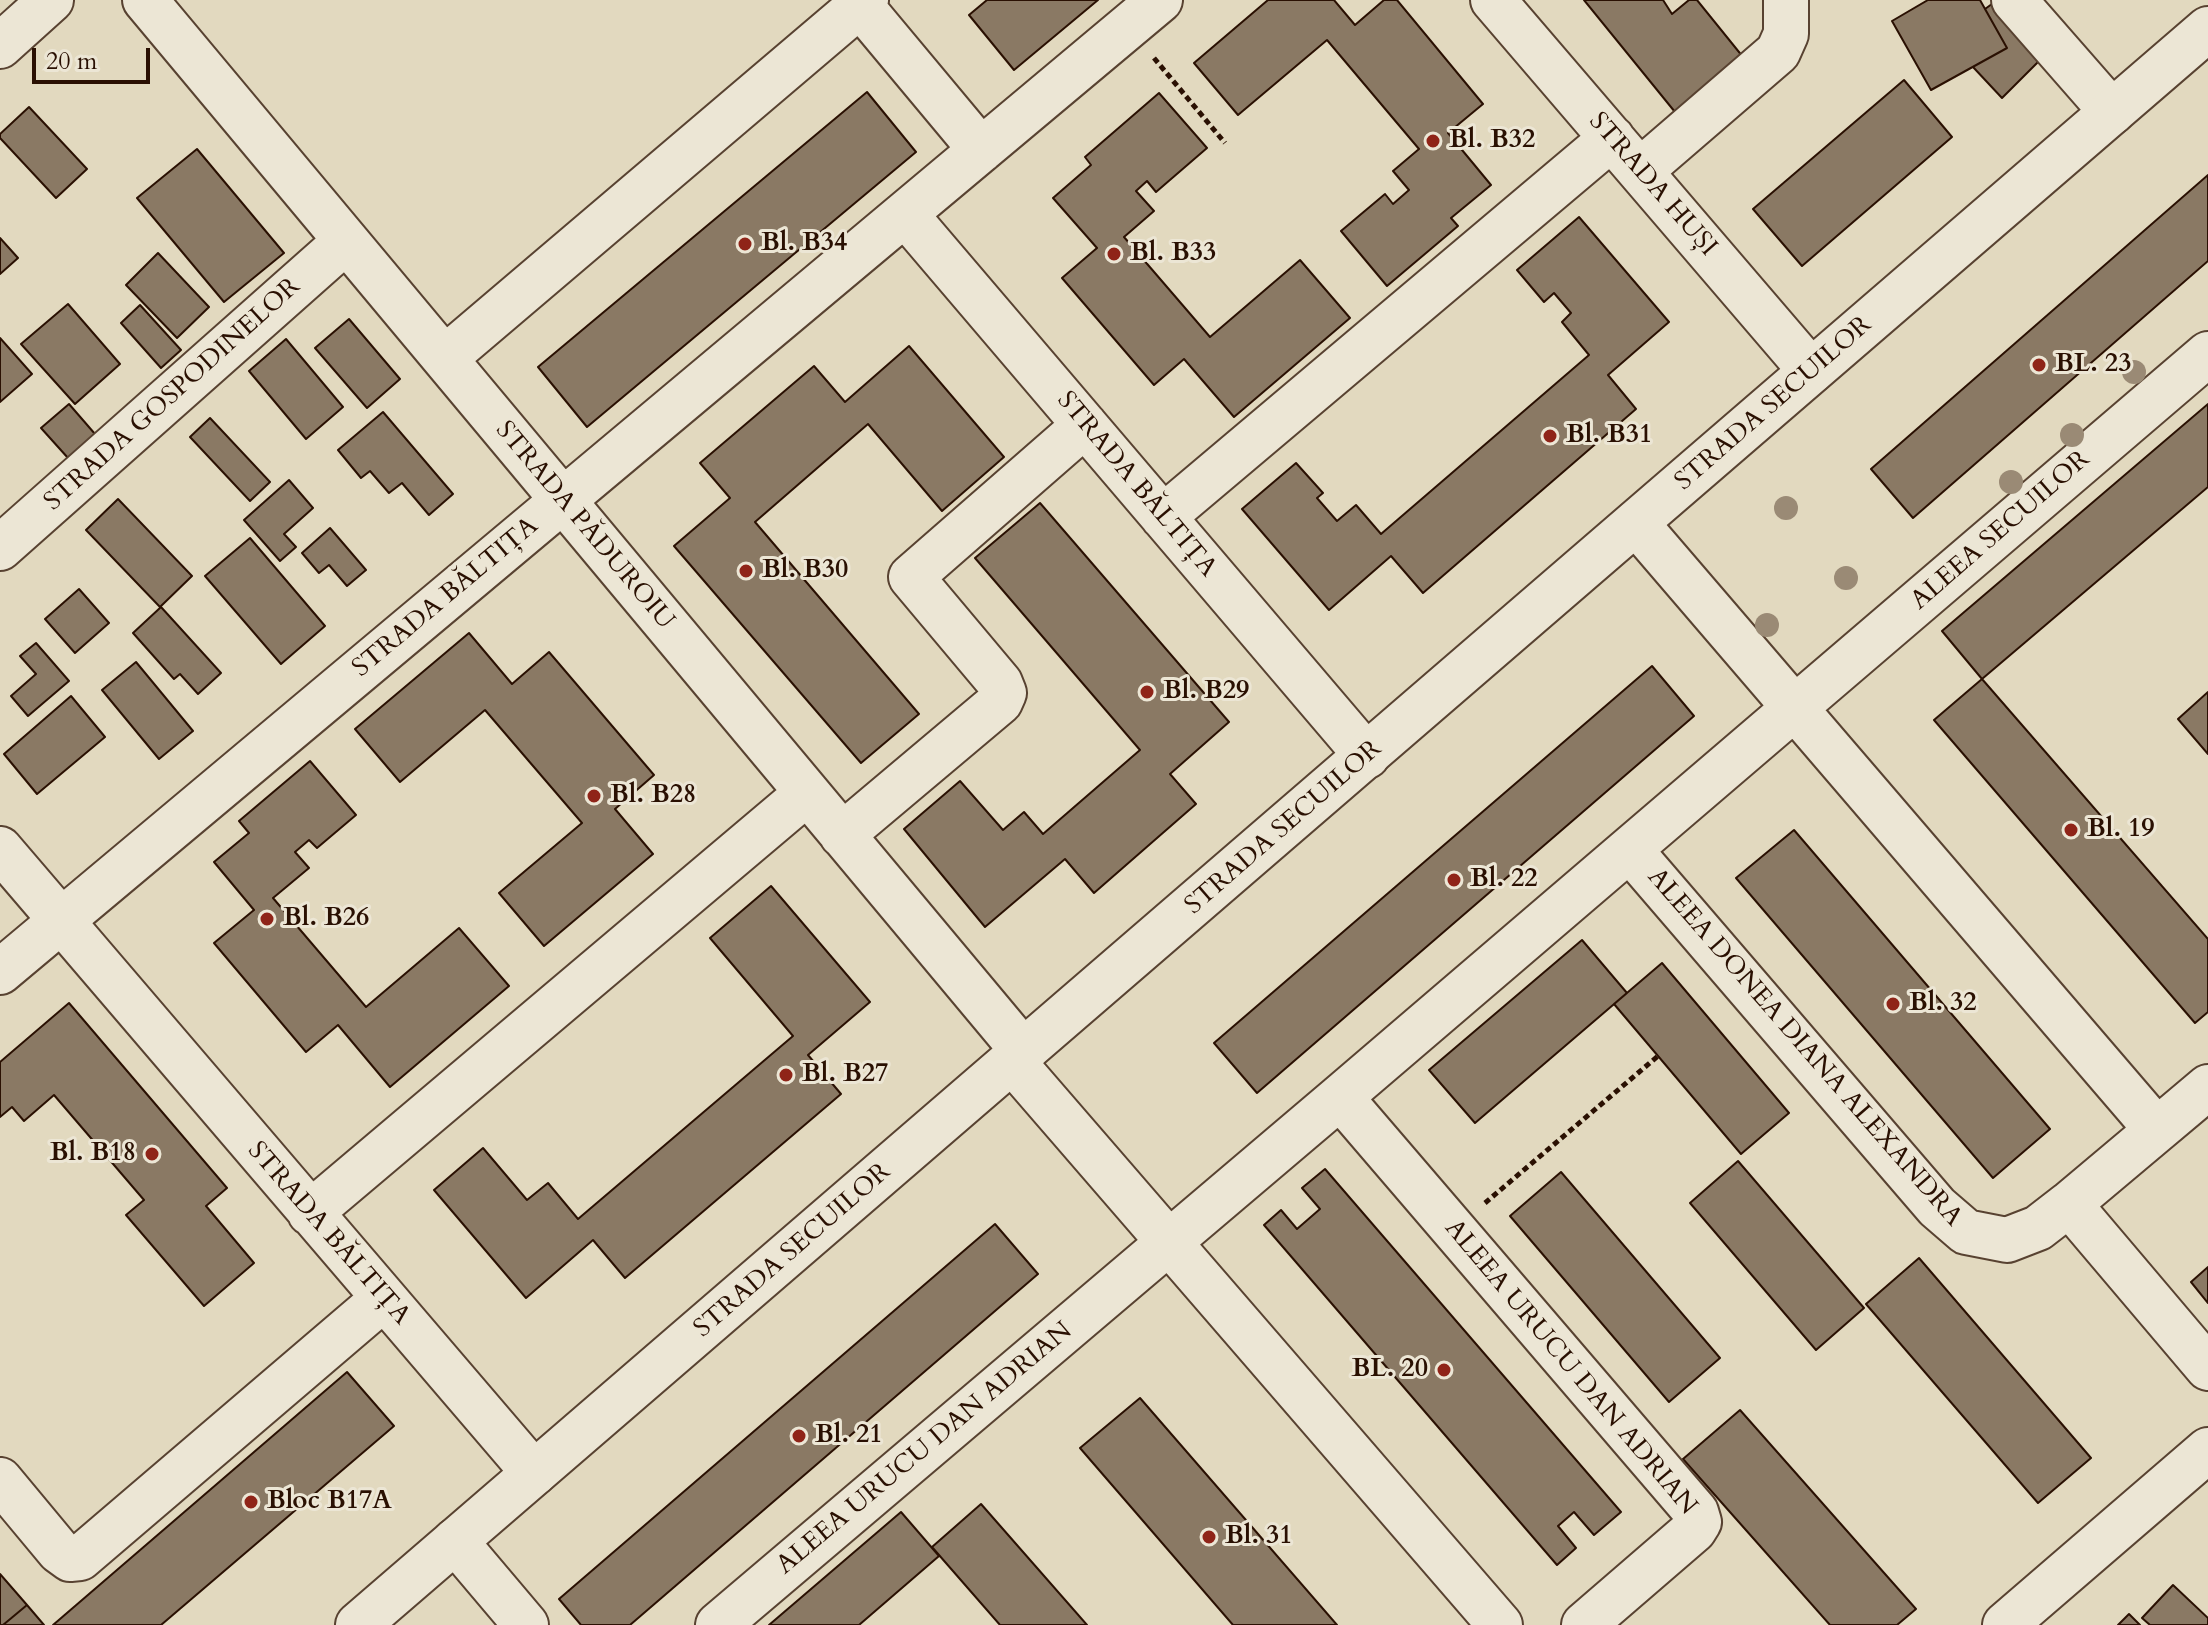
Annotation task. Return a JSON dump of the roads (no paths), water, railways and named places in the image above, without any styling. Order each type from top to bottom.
[{"type":"street","points":[[0,46],[51,0]]},
{"type":"street","name":"STRADA PĂDUROIU","points":[[145,0],[842,835],[1019,1057]]},
{"type":"street","name":"STRADA HUȘI","points":[[1493,0],[1811,371]]},
{"type":"street","points":[[1640,171],[1778,52],[1786,34],[1786,0]]},
{"type":"street","points":[[2014,0],[2112,112]]},
{"type":"street","points":[[445,358],[863,3],[981,150]]},
{"type":"street","name":"STRADA BĂLTIȚA","points":[[0,972],[1144,14]]},
{"type":"street","name":"STRADA SECUILOR","points":[[358,1625],[2208,29]]},
{"type":"street","points":[[1163,517],[1612,138]]},
{"type":"street","name":"STRADA BĂLTIȚA","points":[[905,214],[1367,756]]},
{"type":"street","name":"STRADA GOSPODINELOR","points":[[0,548],[346,241]]},
{"type":"street","name":"ALEEA SECUILOR","points":[[1795,709],[2208,354]]},
{"type":"street","points":[[842,835],[1000,702],[1004,693],[1000,683],[911,577],[1085,425]]},
{"type":"street","points":[[1636,523],[2157,1130]]},
{"type":"street","name":"ALEEA DONEA DIANA ALEXANDRA","points":[[1169,1242],[1795,709]]},
{"type":"street","points":[[310,1213],[807,793]]},
{"type":"street","name":"STRADA BĂLTIȚA","points":[[0,849],[534,1473]]},
{"type":"street","name":"ALEEA DONEA DIANA ALEXANDRA","points":[[1630,850],[1937,1207],[1966,1232],[2007,1240],[2038,1228],[2208,1087]]},
{"type":"street","points":[[1019,1057],[1169,1242],[1500,1625]]},
{"type":"street","name":"ALEEA URUCU DAN ADRIAN","points":[[1340,1097],[1696,1512],[1699,1522],[1694,1530],[1584,1625]]},
{"type":"street","points":[[2069,1204],[2208,1368]]},
{"type":"street","name":"ALEEA URUCU DAN ADRIAN","points":[[718,1625],[1169,1242]]},
{"type":"street","points":[[0,1480],[59,1551],[70,1559],[80,1558],[383,1299]]},
{"type":"street","points":[[2005,1625],[2208,1450]]},
{"type":"street","points":[[455,1541],[526,1625]]},
{"type":"place","name":"Bl. B32","points":[[1433,141]]},
{"type":"place","name":"Bl. B34","points":[[745,244]]},
{"type":"place","name":"Bl. B33","points":[[1114,254]]},
{"type":"place","name":"BL. 23","points":[[2039,365]]},
{"type":"place","name":"Bl. B31","points":[[1550,436]]},
{"type":"place","name":"Bl. B30","points":[[746,571]]},
{"type":"place","name":"Bl. B29","points":[[1147,692]]},
{"type":"place","name":"Bl. B28","points":[[594,796]]},
{"type":"place","name":"Bl. 19","points":[[2071,830]]},
{"type":"place","name":"Bl. 22","points":[[1454,880]]},
{"type":"place","name":"Bl. B26","points":[[267,919]]},
{"type":"place","name":"Bl. 32","points":[[1893,1004]]},
{"type":"place","name":"Bl. B27","points":[[786,1075]]},
{"type":"place","name":"Bl. B18","points":[[152,1154]]},
{"type":"place","name":"BL. 20","points":[[1444,1370]]},
{"type":"place","name":"Bl. 21","points":[[799,1436]]},
{"type":"place","name":"Bloc B17A","points":[[251,1502]]},
{"type":"place","name":"Bl. 31","points":[[1209,1537]]}]
